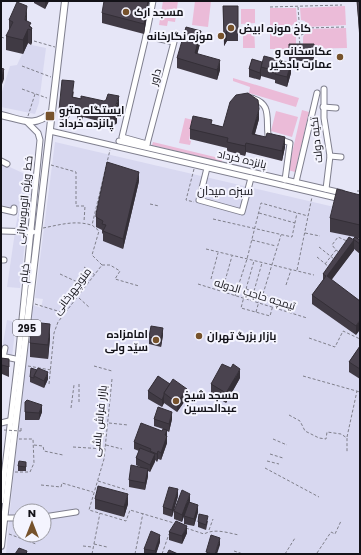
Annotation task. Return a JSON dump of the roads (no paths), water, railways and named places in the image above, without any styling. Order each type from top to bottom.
[{"type":"main road","name":"خیام","points":[[1,546],[4,518],[2,500],[7,472],[7,453],[14,439],[14,420],[30,303],[65,1]]},
{"type":"main road","points":[[1,115],[26,121],[40,121],[52,112]]},
{"type":"street","name":"داور","points":[[120,139],[146,36],[152,1]]},
{"type":"street","name":"داور","points":[[146,36],[174,42],[148,146]]},
{"type":"street","name":"تکیه دولت","points":[[324,89],[323,107],[330,156],[326,189]]},
{"type":"street","points":[[296,182],[317,93]]},
{"type":"street","points":[[246,97],[258,100],[266,107],[270,137],[290,143],[285,180]]},
{"type":"street","points":[[323,107],[336,108]]},
{"type":"street","name":"خط ویژه اتوبوسرانی","points":[[21,362],[30,232],[40,137],[26,121]]},
{"type":"street","points":[[50,131],[347,200]]},
{"type":"street","name":"پانزده خرداد","points":[[120,139],[347,194]]},
{"type":"street","points":[[330,156],[341,157]]},
{"type":"street","points":[[1,161],[7,164]]},
{"type":"street","points":[[207,168],[199,200],[242,212],[251,178]]},
{"type":"street","points":[[1,209],[14,210]]},
{"type":"street","points":[[2,231],[38,231]]},
{"type":"street","points":[[5,348],[2,357],[21,362]]},
{"type":"street","points":[[1,423],[14,420],[7,453]]},
{"type":"street","points":[[52,516],[76,512]]},
{"type":"street","points":[[4,518],[12,518]]},
{"type":"place","name":"مسجد ارک","points":[[126,12]]},
{"type":"place","name":"کاخ موزه ابیض","points":[[231,28]]},
{"type":"place","name":"موزه نگارخانه","points":[[221,36]]},
{"type":"place","name":"عکاسخانه و عمارت بادگیر","points":[[340,57]]},
{"type":"place","name":"ایستگاه مترو پانزده خرداد","points":[[50,116]]},
{"type":"place","name":"بازار بزرگ تهران","points":[[199,336]]},
{"type":"place","name":"امامزاده سیّد ولی","points":[[156,340]]},
{"type":"place","name":"مسجد شیخ عبدالحسین","points":[[176,401]]},
{"type":"district","name":"سبزه میدان","points":[[225,190]]}]
